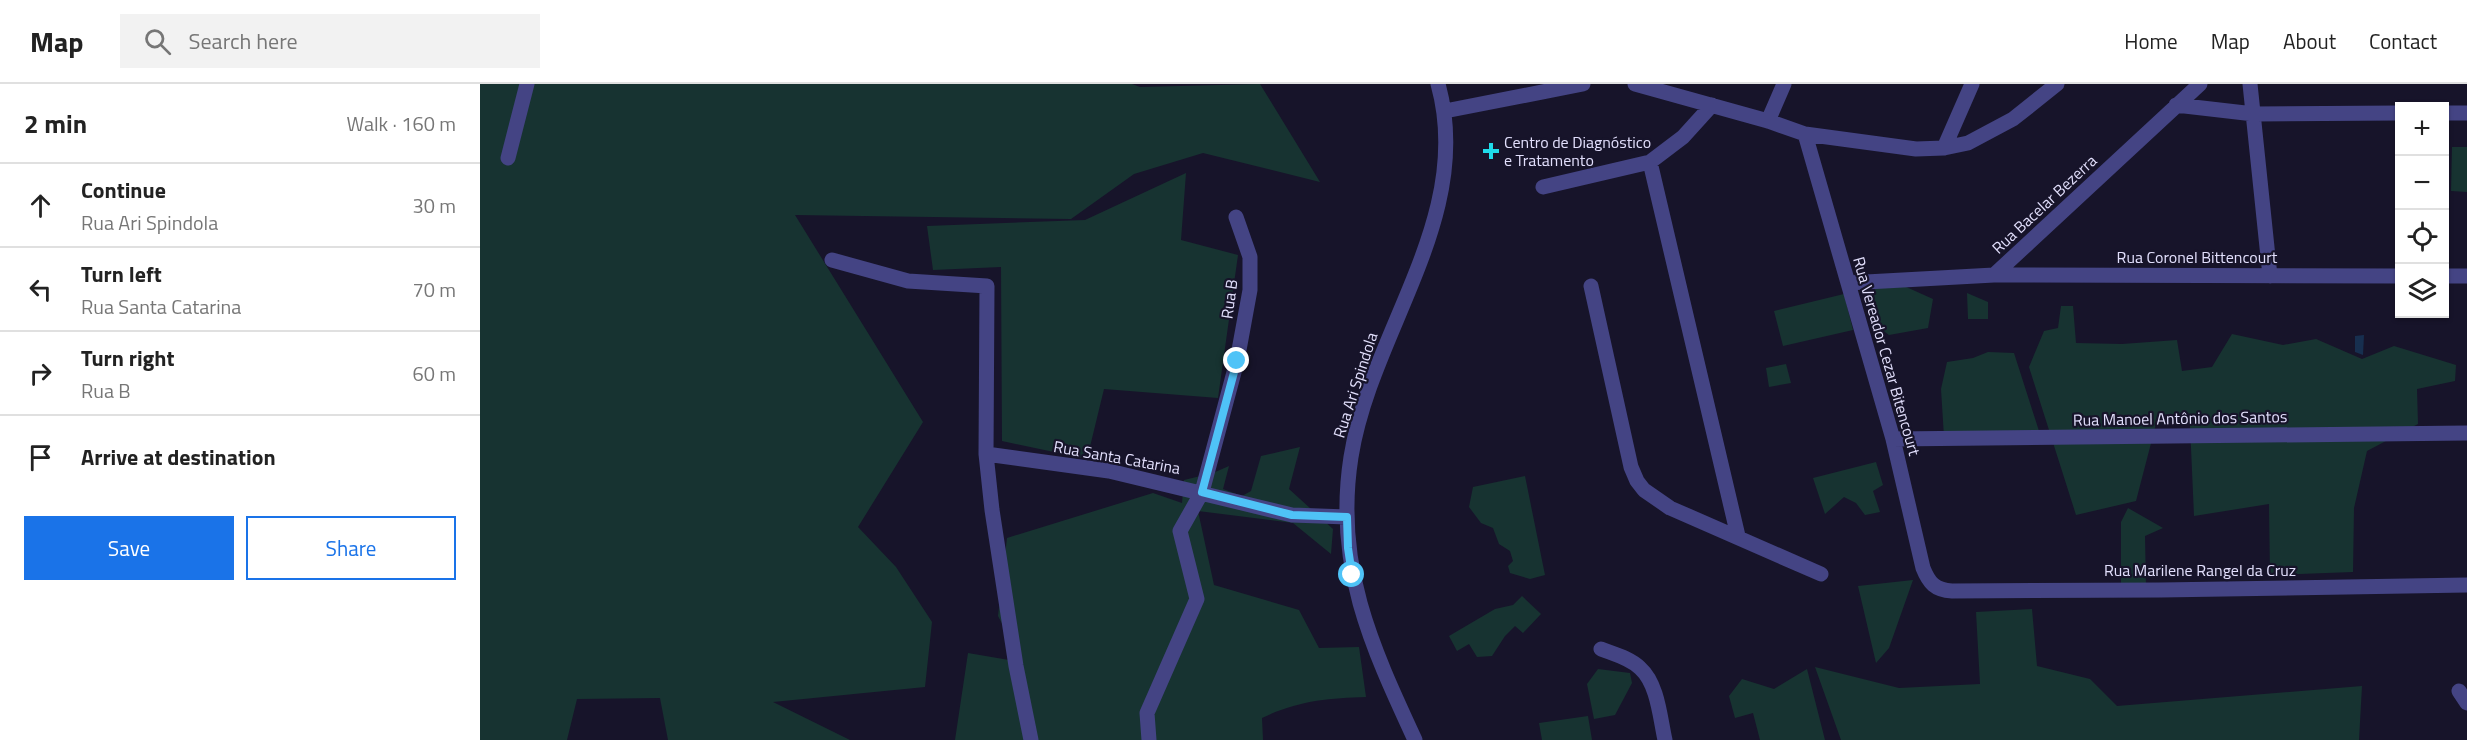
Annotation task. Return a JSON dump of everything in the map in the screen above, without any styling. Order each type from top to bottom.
[{"type":"street","points":[[508,158],[527,84]]},
{"type":"street","name":"Rua Ari Spindola","points":[[1415,740],[1368,632],[1352,575],[1347,517],[1351,458],[1360,421],[1384,350],[1428,242],[1443,189],[1445,111],[1438,84]]},
{"type":"street","points":[[1445,111],[1583,84]]},
{"type":"street","points":[[1635,84],[1768,121],[1805,134],[1916,149],[1944,148],[1968,143],[2013,119],[2058,84]]},
{"type":"street","points":[[1768,121],[1784,84]]},
{"type":"street","points":[[1944,148],[1972,84]]},
{"type":"street","name":"Rua Bacelar Bezerra","points":[[1848,283],[1994,275],[2200,84]]},
{"type":"street","points":[[2250,84],[2270,276]]},
{"type":"street","points":[[1543,187],[1650,162],[1683,137],[1712,105]]},
{"type":"street","points":[[2176,105],[2254,114],[2395,113]]},
{"type":"street","points":[[2449,113],[2467,113]]},
{"type":"street","name":"Rua Vereador Cezar Bitencourt","points":[[1805,134],[1893,439],[1923,568],[1927,579],[1934,587]]},
{"type":"street","points":[[1650,162],[1738,536]]},
{"type":"street","name":"Rua B","points":[[1149,740],[1147,713],[1197,599],[1180,531],[1202,492],[1237,361],[1250,291],[1250,257],[1236,218]]},
{"type":"street","points":[[832,260],[908,280],[987,286],[986,454],[992,510],[1016,666],[1031,740]]},
{"type":"street","name":"Rua Coronel Bittencourt","points":[[1994,275],[2395,276]]},
{"type":"street","points":[[2449,276],[2467,276]]},
{"type":"street","points":[[1591,286],[1612,387],[1637,481],[1654,499],[1670,508],[1821,574]]},
{"type":"street","name":"Rua Manoel Antônio dos Santos","points":[[1893,439],[2467,433]]},
{"type":"street","name":"Rua Santa Catarina","points":[[986,454],[1109,471],[1292,515],[1347,517]]},
{"type":"street","name":"Rua Marilene Rangel da Cruz","points":[[1934,587],[1952,591],[2467,585]]},
{"type":"street","points":[[1601,649],[1628,660],[1640,668],[1653,690],[1663,732]]},
{"type":"green space","points":[[480,84],[1132,84],[1140,87],[1260,84],[1320,182],[1203,153],[1134,174],[1071,219],[795,215],[923,422],[858,527],[896,567],[932,622],[925,687],[773,702],[850,740],[668,740],[660,698],[577,699],[567,740],[480,740]]},
{"type":"green space","points":[[2452,147],[2467,147],[2467,192],[2451,191]]},
{"type":"green space","points":[[1186,173],[1181,240],[1238,255],[1218,398],[1104,389],[1087,459],[1002,441],[1001,267],[933,270],[927,226],[1085,220]]},
{"type":"green space","points":[[1878,286],[1904,286],[1933,299],[1928,328],[1889,335],[1884,331],[1870,315],[1866,299]]},
{"type":"green space","points":[[1967,293],[1988,302],[1988,319],[1968,319]]},
{"type":"green space","points":[[1844,294],[1853,330],[1783,346],[1774,311]]},
{"type":"green space","points":[[2061,306],[2073,306],[2076,343],[2122,344],[2177,340],[2182,371],[2212,367],[2232,334],[2283,345],[2316,339],[2362,359],[2394,346],[2456,365],[2455,381],[2417,389],[2418,424],[2367,451],[2354,508],[2353,572],[2270,575],[2269,504],[2194,516],[2190,425],[2156,424],[2136,501],[2076,515],[2029,367],[2044,331],[2058,328]]},
{"type":"green space","points":[[1988,352],[2014,353],[2039,431],[1944,437],[1941,389],[1947,362],[1973,358]]},
{"type":"green space","points":[[1786,364],[1791,383],[1769,387],[1766,368]]},
{"type":"green space","points":[[1300,447],[1289,489],[1333,529],[1331,554],[1293,523],[1198,511],[1214,585],[1299,610],[1319,648],[1359,647],[1366,697],[1313,702],[1275,712],[1262,718],[1263,740],[955,740],[968,653],[1009,660],[1008,635],[998,616],[1007,538],[1153,493],[1182,503],[1184,480],[1213,473],[1229,466],[1223,489],[1242,496],[1251,491],[1261,456]]},
{"type":"green space","points":[[1876,462],[1883,485],[1873,491],[1880,512],[1865,515],[1856,503],[1844,497],[1825,514],[1813,478]]},
{"type":"green space","points":[[1525,476],[1545,575],[1530,579],[1510,573],[1508,566],[1513,561],[1510,551],[1499,544],[1493,528],[1481,523],[1469,507],[1473,487]]},
{"type":"green space","points":[[2128,508],[2163,528],[2145,536],[2146,587],[2121,588],[2121,522]]},
{"type":"green space","points":[[1913,580],[1889,648],[1876,663],[1858,586]]},
{"type":"green space","points":[[1522,596],[1541,614],[1523,633],[1515,626],[1505,636],[1492,656],[1477,657],[1469,644],[1457,651],[1449,636],[1495,609],[1513,605]]},
{"type":"green space","points":[[2032,609],[2037,666],[2090,679],[2117,706],[2362,686],[2359,740],[1841,740],[1815,667],[1899,688],[1980,684],[1976,612]]},
{"type":"green space","points":[[1598,669],[1630,673],[1632,683],[1615,715],[1594,719],[1587,684]]},
{"type":"green space","points":[[1807,669],[1825,740],[1760,740],[1753,713],[1735,718],[1729,696],[1742,679],[1774,689]]},
{"type":"green space","points":[[1588,716],[1592,740],[1542,740],[1539,723]]},
{"type":"water","points":[[2364,335],[2363,355],[2355,352],[2355,336]]},
{"type":"place","name":"Centro de Diagnóstico e Tratamento","points":[[1491,151]]},
{"type":"route","points":[[1237,361],[1202,492],[1292,515],[1347,517],[1352,575]]}]
